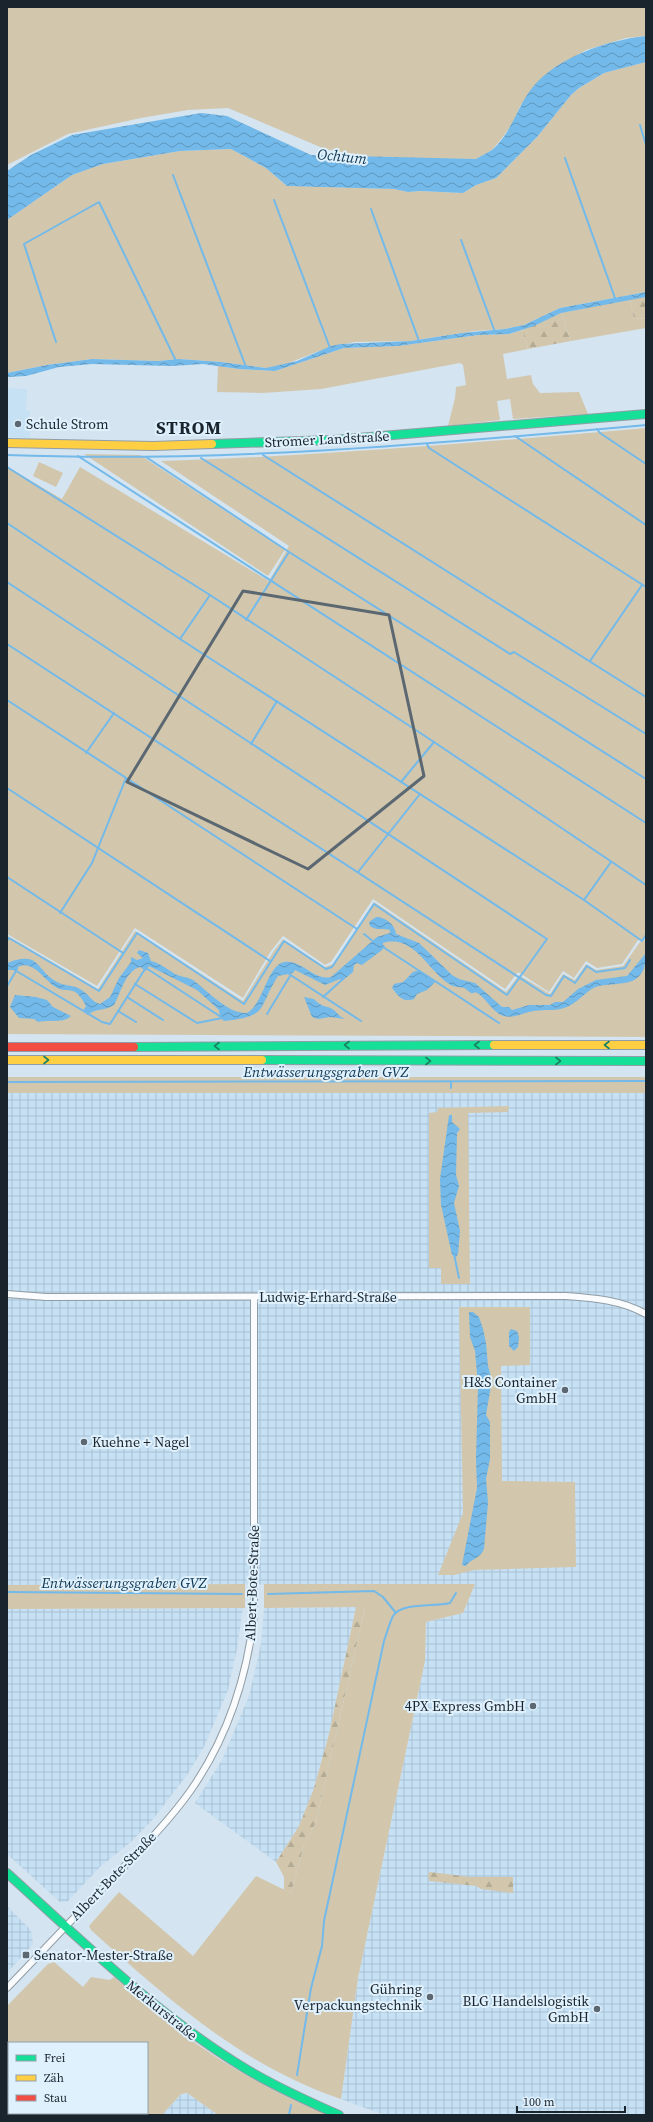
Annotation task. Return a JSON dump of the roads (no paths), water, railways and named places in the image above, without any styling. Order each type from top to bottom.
[{"type":"main road","name":"Stromer Landstraße","points":[[7,443],[153,446],[334,440],[646,414]]},
{"type":"main road","points":[[7,1047],[646,1046]]},
{"type":"main road","points":[[7,1060],[646,1061]]},
{"type":"main road","name":"Merkurstraße","points":[[7,1873],[144,1997],[195,2037],[245,2069],[280,2089],[339,2115]]},
{"type":"street","name":"Ludwig-Erhard-Straße","points":[[7,1294],[46,1298],[566,1296],[598,1299],[624,1304],[646,1314]]},
{"type":"street","name":"Albert-Bote-Straße","points":[[65,1926],[141,1848],[191,1789],[220,1739],[242,1679],[252,1633],[255,1580],[254,1297]]},
{"type":"street","points":[[7,1988],[65,1926]]},
{"type":"water","name":"Ochtum","points":[[646,36],[646,62],[604,73],[579,88],[571,95],[537,137],[496,178],[476,185],[463,193],[420,191],[408,192],[394,189],[287,186],[266,168],[231,149],[180,151],[103,164],[72,175],[7,220],[7,171],[31,155],[72,135],[201,113],[227,116],[311,155],[476,159],[492,150],[499,144],[532,88],[555,67],[584,52],[600,46],[616,41]]},
{"type":"water","points":[[646,292],[646,297],[561,313],[534,326],[509,334],[478,335],[398,346],[344,348],[275,371],[239,369],[203,364],[172,366],[92,364],[59,367],[26,376],[7,377],[7,373],[47,365],[92,359],[158,361],[179,359],[221,362],[266,368],[297,361],[331,346],[341,344],[411,341],[462,333],[505,329],[524,325],[560,308]]},
{"type":"water","points":[[376,917],[383,918],[392,924],[396,934],[419,943],[452,975],[459,979],[475,983],[502,1007],[509,1007],[512,1010],[529,1005],[550,1005],[555,1002],[563,1002],[578,989],[596,980],[627,976],[646,953],[645,964],[642,972],[632,981],[595,987],[573,1004],[565,1008],[534,1011],[508,1017],[500,1015],[477,993],[471,993],[464,988],[449,984],[412,949],[403,944],[394,942],[383,943],[385,946],[382,950],[362,965],[357,963],[354,965],[353,972],[342,981],[340,979],[325,985],[295,970],[293,973],[278,976],[264,1003],[256,1013],[239,1019],[224,1021],[220,1017],[219,1010],[197,990],[149,966],[146,971],[140,967],[131,973],[124,983],[114,1005],[94,1011],[88,1015],[83,1011],[86,1006],[74,991],[59,989],[33,968],[23,965],[18,967],[18,970],[7,970],[7,963],[26,959],[32,960],[57,982],[80,989],[95,1002],[100,1004],[110,997],[119,978],[131,962],[131,957],[137,960],[143,958],[137,953],[139,950],[148,953],[151,961],[175,974],[193,980],[226,1006],[233,1010],[247,1013],[258,1002],[270,977],[279,964],[291,962],[319,976],[331,977],[377,937],[390,933],[390,930],[388,929],[370,926],[369,922]]},
{"type":"water","points":[[419,970],[436,981],[427,990],[417,994],[414,999],[407,1000],[401,998],[392,988],[394,984],[403,982],[413,972]]},
{"type":"water","points":[[15,995],[36,997],[47,1000],[53,1007],[71,1016],[60,1021],[38,1022],[34,1019],[19,1018],[10,1007]]},
{"type":"water","points":[[304,997],[314,999],[319,1004],[333,1009],[345,1019],[330,1017],[318,1019],[312,1017]]},
{"type":"water","points":[[449,1115],[452,1115],[452,1122],[460,1129],[457,1133],[456,1175],[459,1186],[454,1203],[460,1231],[458,1254],[456,1257],[452,1255],[441,1205],[440,1179]]},
{"type":"water","points":[[469,1312],[473,1312],[479,1317],[486,1343],[488,1366],[492,1380],[486,1415],[490,1422],[490,1459],[486,1479],[488,1503],[484,1549],[480,1555],[466,1566],[462,1565],[477,1488],[476,1459],[478,1385],[475,1351],[470,1337]]},
{"type":"water","points":[[511,1329],[517,1331],[519,1337],[518,1347],[514,1351],[509,1346],[509,1332]]},
{"type":"waterway","points":[[640,125],[646,145]]},
{"type":"waterway","points":[[565,158],[615,298]]},
{"type":"waterway","points":[[173,175],[246,367]]},
{"type":"waterway","points":[[274,200],[330,348]]},
{"type":"waterway","points":[[56,342],[24,244],[99,202],[177,363]]},
{"type":"waterway","points":[[371,209],[419,341]]},
{"type":"waterway","points":[[461,240],[495,332]]},
{"type":"waterway","points":[[7,455],[87,457],[247,454],[407,445],[646,425]]},
{"type":"waterway","points":[[597,429],[600,433],[646,464]]},
{"type":"waterway","points":[[515,436],[646,525]]},
{"type":"waterway","points":[[427,444],[429,448],[646,587]]},
{"type":"waterway","points":[[263,455],[646,697]]},
{"type":"waterway","points":[[78,456],[646,823]]},
{"type":"waterway","points":[[146,457],[289,552],[646,779]]},
{"type":"waterway","points":[[201,458],[510,654],[514,652],[646,734]]},
{"type":"waterway","points":[[7,467],[210,595],[434,742],[646,885]]},
{"type":"waterway","points":[[7,523],[180,639],[584,900],[642,941],[646,935]]},
{"type":"waterway","points":[[246,620],[289,552]]},
{"type":"waterway","points":[[7,582],[547,939],[507,995],[374,904],[332,967],[326,969],[284,941],[244,1004],[137,933],[99,991],[9,938],[7,941]]},
{"type":"waterway","points":[[590,661],[642,585]]},
{"type":"waterway","points":[[180,639],[210,595]]},
{"type":"waterway","points":[[7,644],[546,995],[551,996],[564,976],[575,983],[587,966],[596,972],[625,968],[630,960]]},
{"type":"waterway","points":[[7,700],[357,929]]},
{"type":"waterway","points":[[251,744],[277,701]]},
{"type":"waterway","points":[[86,753],[114,713]]},
{"type":"waterway","points":[[401,782],[434,742]]},
{"type":"waterway","points":[[60,913],[92,863],[126,778]]},
{"type":"waterway","points":[[7,788],[270,961]]},
{"type":"waterway","points":[[358,872],[420,794]]},
{"type":"waterway","points":[[584,900],[611,862]]},
{"type":"waterway","points":[[7,877],[123,953]]},
{"type":"waterway","points":[[364,934],[374,942]]},
{"type":"waterway","points":[[383,947],[499,1023]]},
{"type":"waterway","points":[[146,968],[221,1017]]},
{"type":"waterway","points":[[13,969],[102,1022],[110,1024],[145,969]]},
{"type":"waterway","points":[[7,986],[16,971]]},
{"type":"waterway","points":[[286,972],[361,1021]]},
{"type":"waterway","points":[[267,1014],[290,976]]},
{"type":"waterway","points":[[323,997],[343,979]]},
{"type":"waterway","points":[[135,984],[197,1023],[222,1018]]},
{"type":"waterway","points":[[127,997],[163,1020]]},
{"type":"waterway","points":[[118,1011],[136,1022]]},
{"type":"waterway","name":"Entwässerungsgraben GVZ","points":[[7,1082],[646,1081]]},
{"type":"waterway","name":"Entwässerungsgraben GVZ","points":[[451,1082],[451,1088]]},
{"type":"waterway","points":[[454,1254],[459,1278]]},
{"type":"waterway","name":"Entwässerungsgraben GVZ","points":[[268,1594],[374,1591],[383,1597],[396,1613]]},
{"type":"waterway","name":"Entwässerungsgraben GVZ","points":[[7,1592],[242,1594]]},
{"type":"waterway","points":[[297,2075],[311,1988],[322,1946],[324,1921],[384,1641],[393,1616],[397,1612],[411,1607],[450,1603],[456,1593]]},
{"type":"waterway","points":[[289,2115],[291,2105]]},
{"type":"place","name":"Schule Strom","points":[[18,424]]},
{"type":"place","name":"H&S Container GmbH","points":[[565,1390]]},
{"type":"place","name":"Kuehne + Nagel","points":[[84,1442]]},
{"type":"place","name":"4PX Express GmbH","points":[[533,1706]]},
{"type":"place","name":"Senator-Mester-Straße","points":[[26,1955]]},
{"type":"place","name":"Gühring Verpackungstechnik","points":[[430,1997]]},
{"type":"place","name":"BLG Handelslogistik GmbH","points":[[597,2009]]},
{"type":"district","name":"STROM","points":[[189,427]]}]
